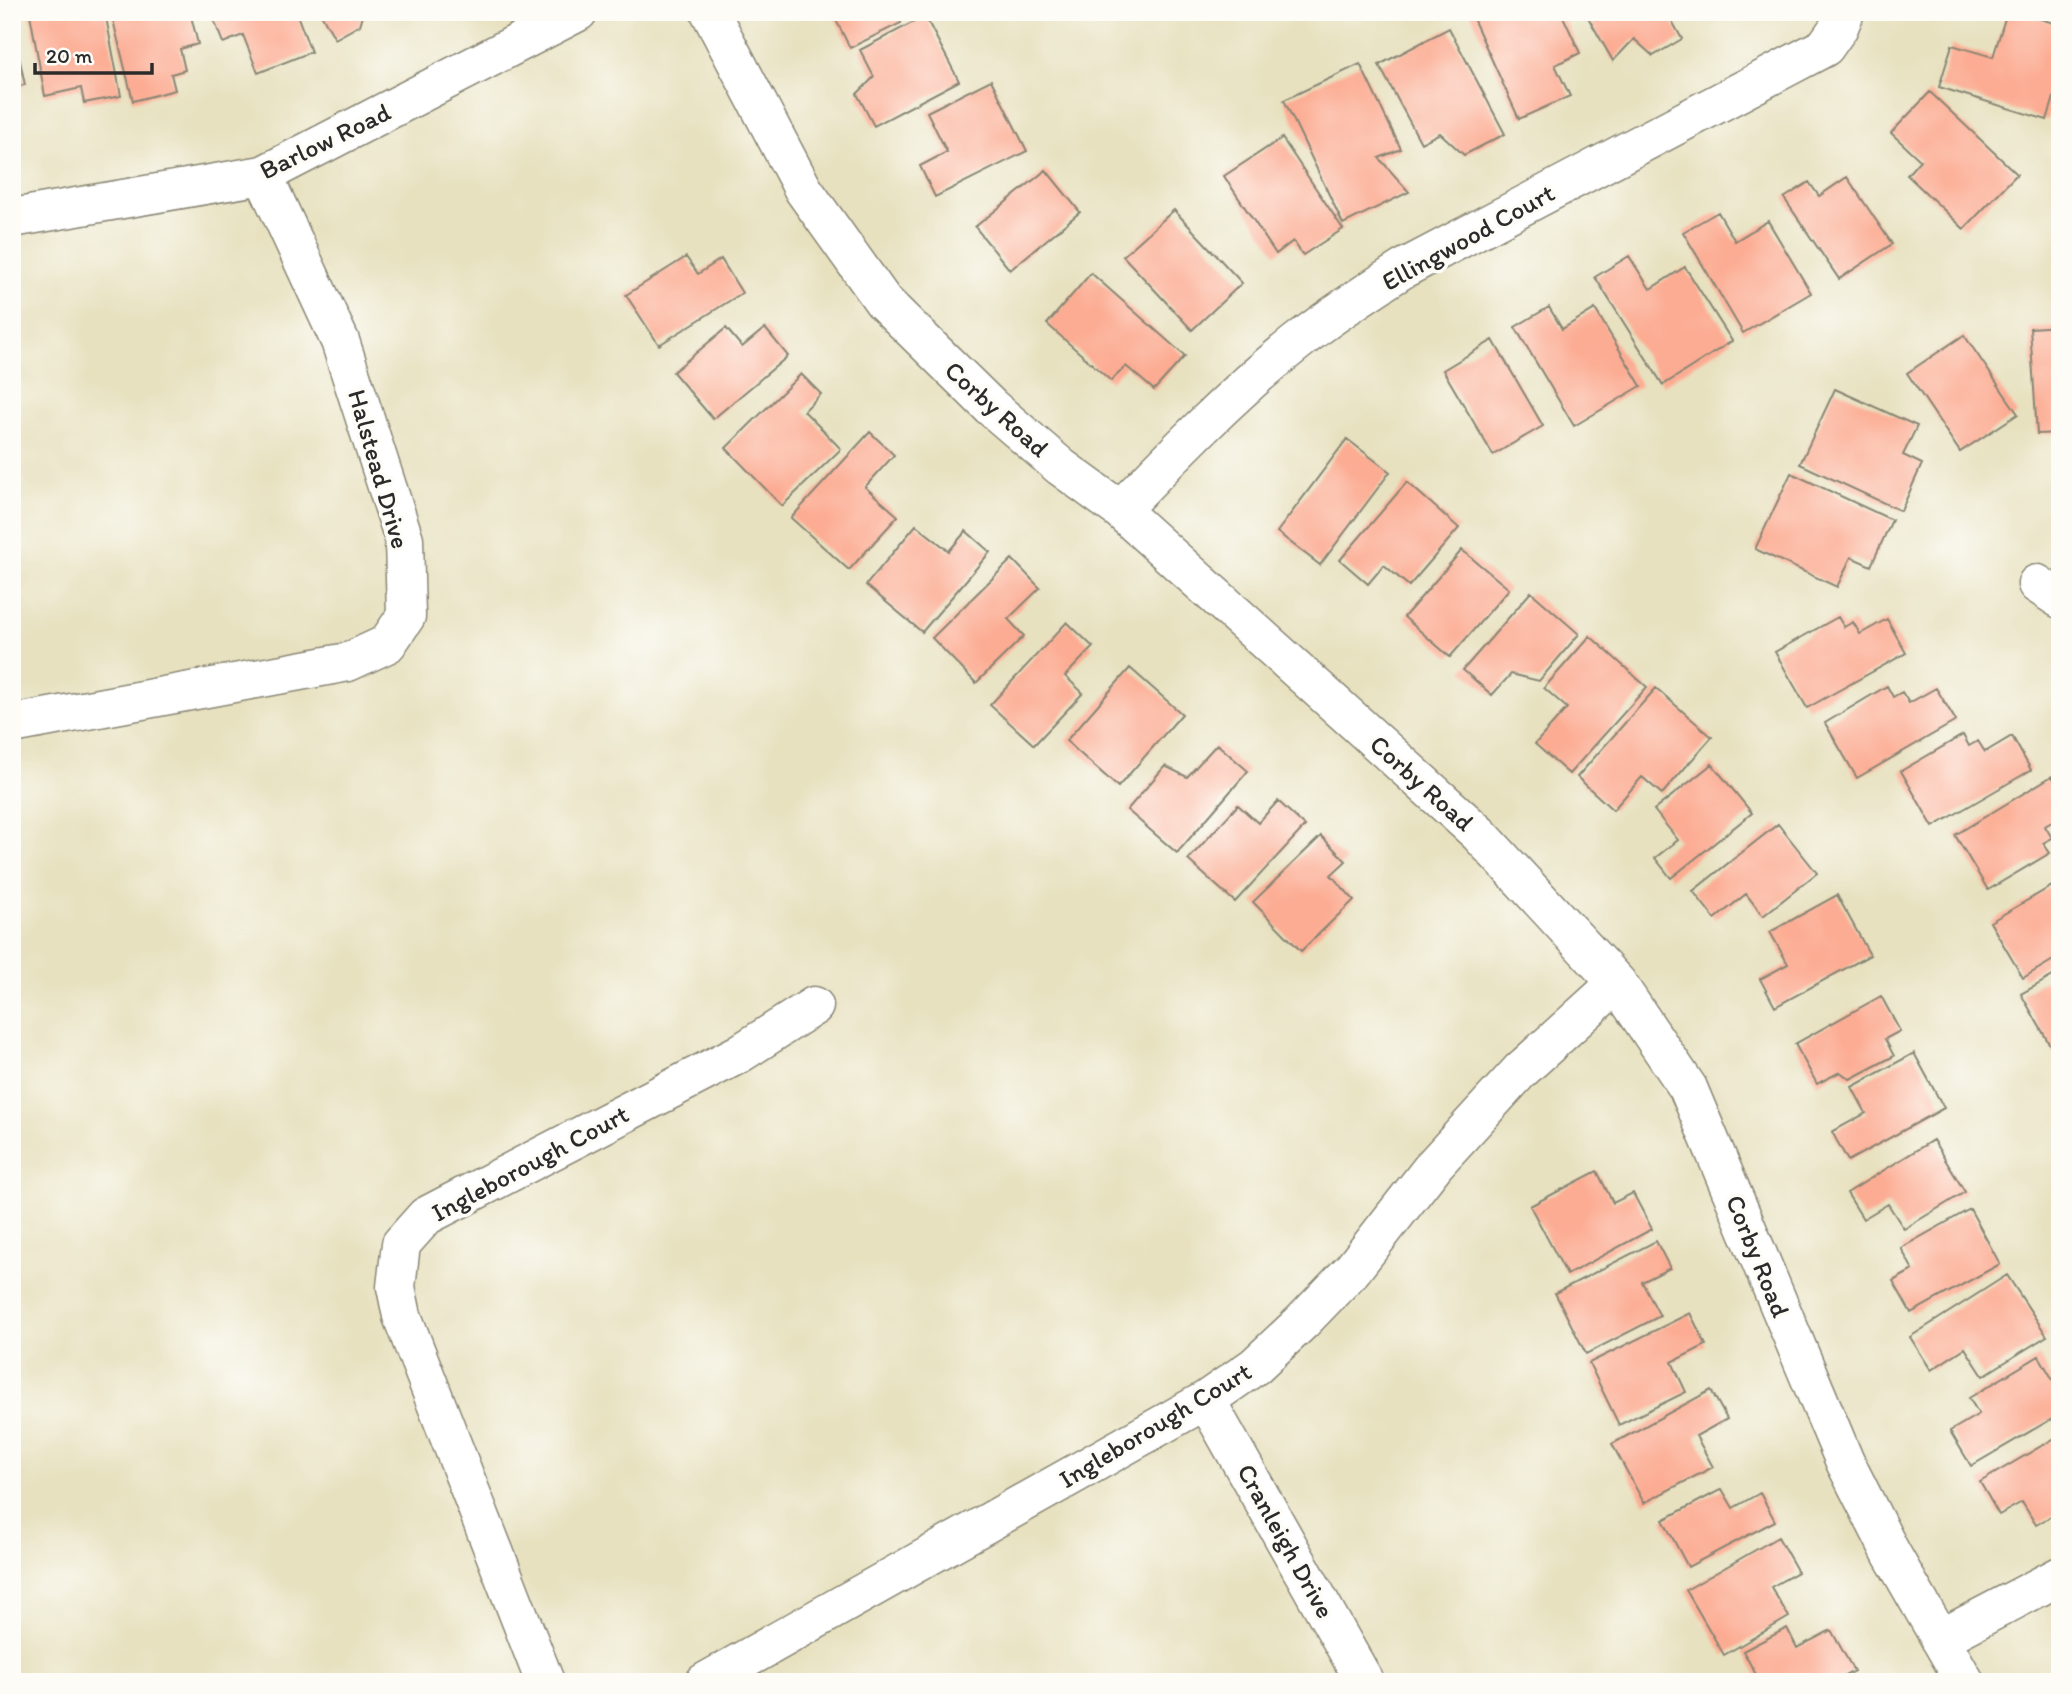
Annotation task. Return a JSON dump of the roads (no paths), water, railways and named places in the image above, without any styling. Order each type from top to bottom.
[{"type":"street","name":"Barlow Road","points":[[12,218],[263,175],[578,12]]},
{"type":"street","name":"Corby Road","points":[[710,12],[803,189],[883,301],[991,407],[1061,467],[1120,510],[1479,834],[1617,983],[1688,1088],[1845,1462],[1891,1553],[1965,1682]]},
{"type":"street","name":"Ellingwood Court","points":[[1120,510],[1245,387],[1297,342],[1361,296],[1403,269],[1825,47],[1839,27],[1845,12]]},
{"type":"street","name":"Halstead Drive","points":[[12,724],[348,662],[387,644],[406,617],[404,539],[362,402],[340,341],[263,175]]},
{"type":"street","name":"Ingleborough Court","points":[[705,1682],[1206,1400],[1255,1366],[1352,1270],[1435,1164],[1520,1071],[1617,983]]},
{"type":"street","name":"Ingleborough Court","points":[[545,1682],[402,1316],[397,1287],[401,1244],[426,1216],[739,1054],[814,1006]]},
{"type":"street","name":"Cranleigh Drive","points":[[1206,1400],[1365,1682]]},
{"type":"street","points":[[1940,1639],[2060,1576]]}]
